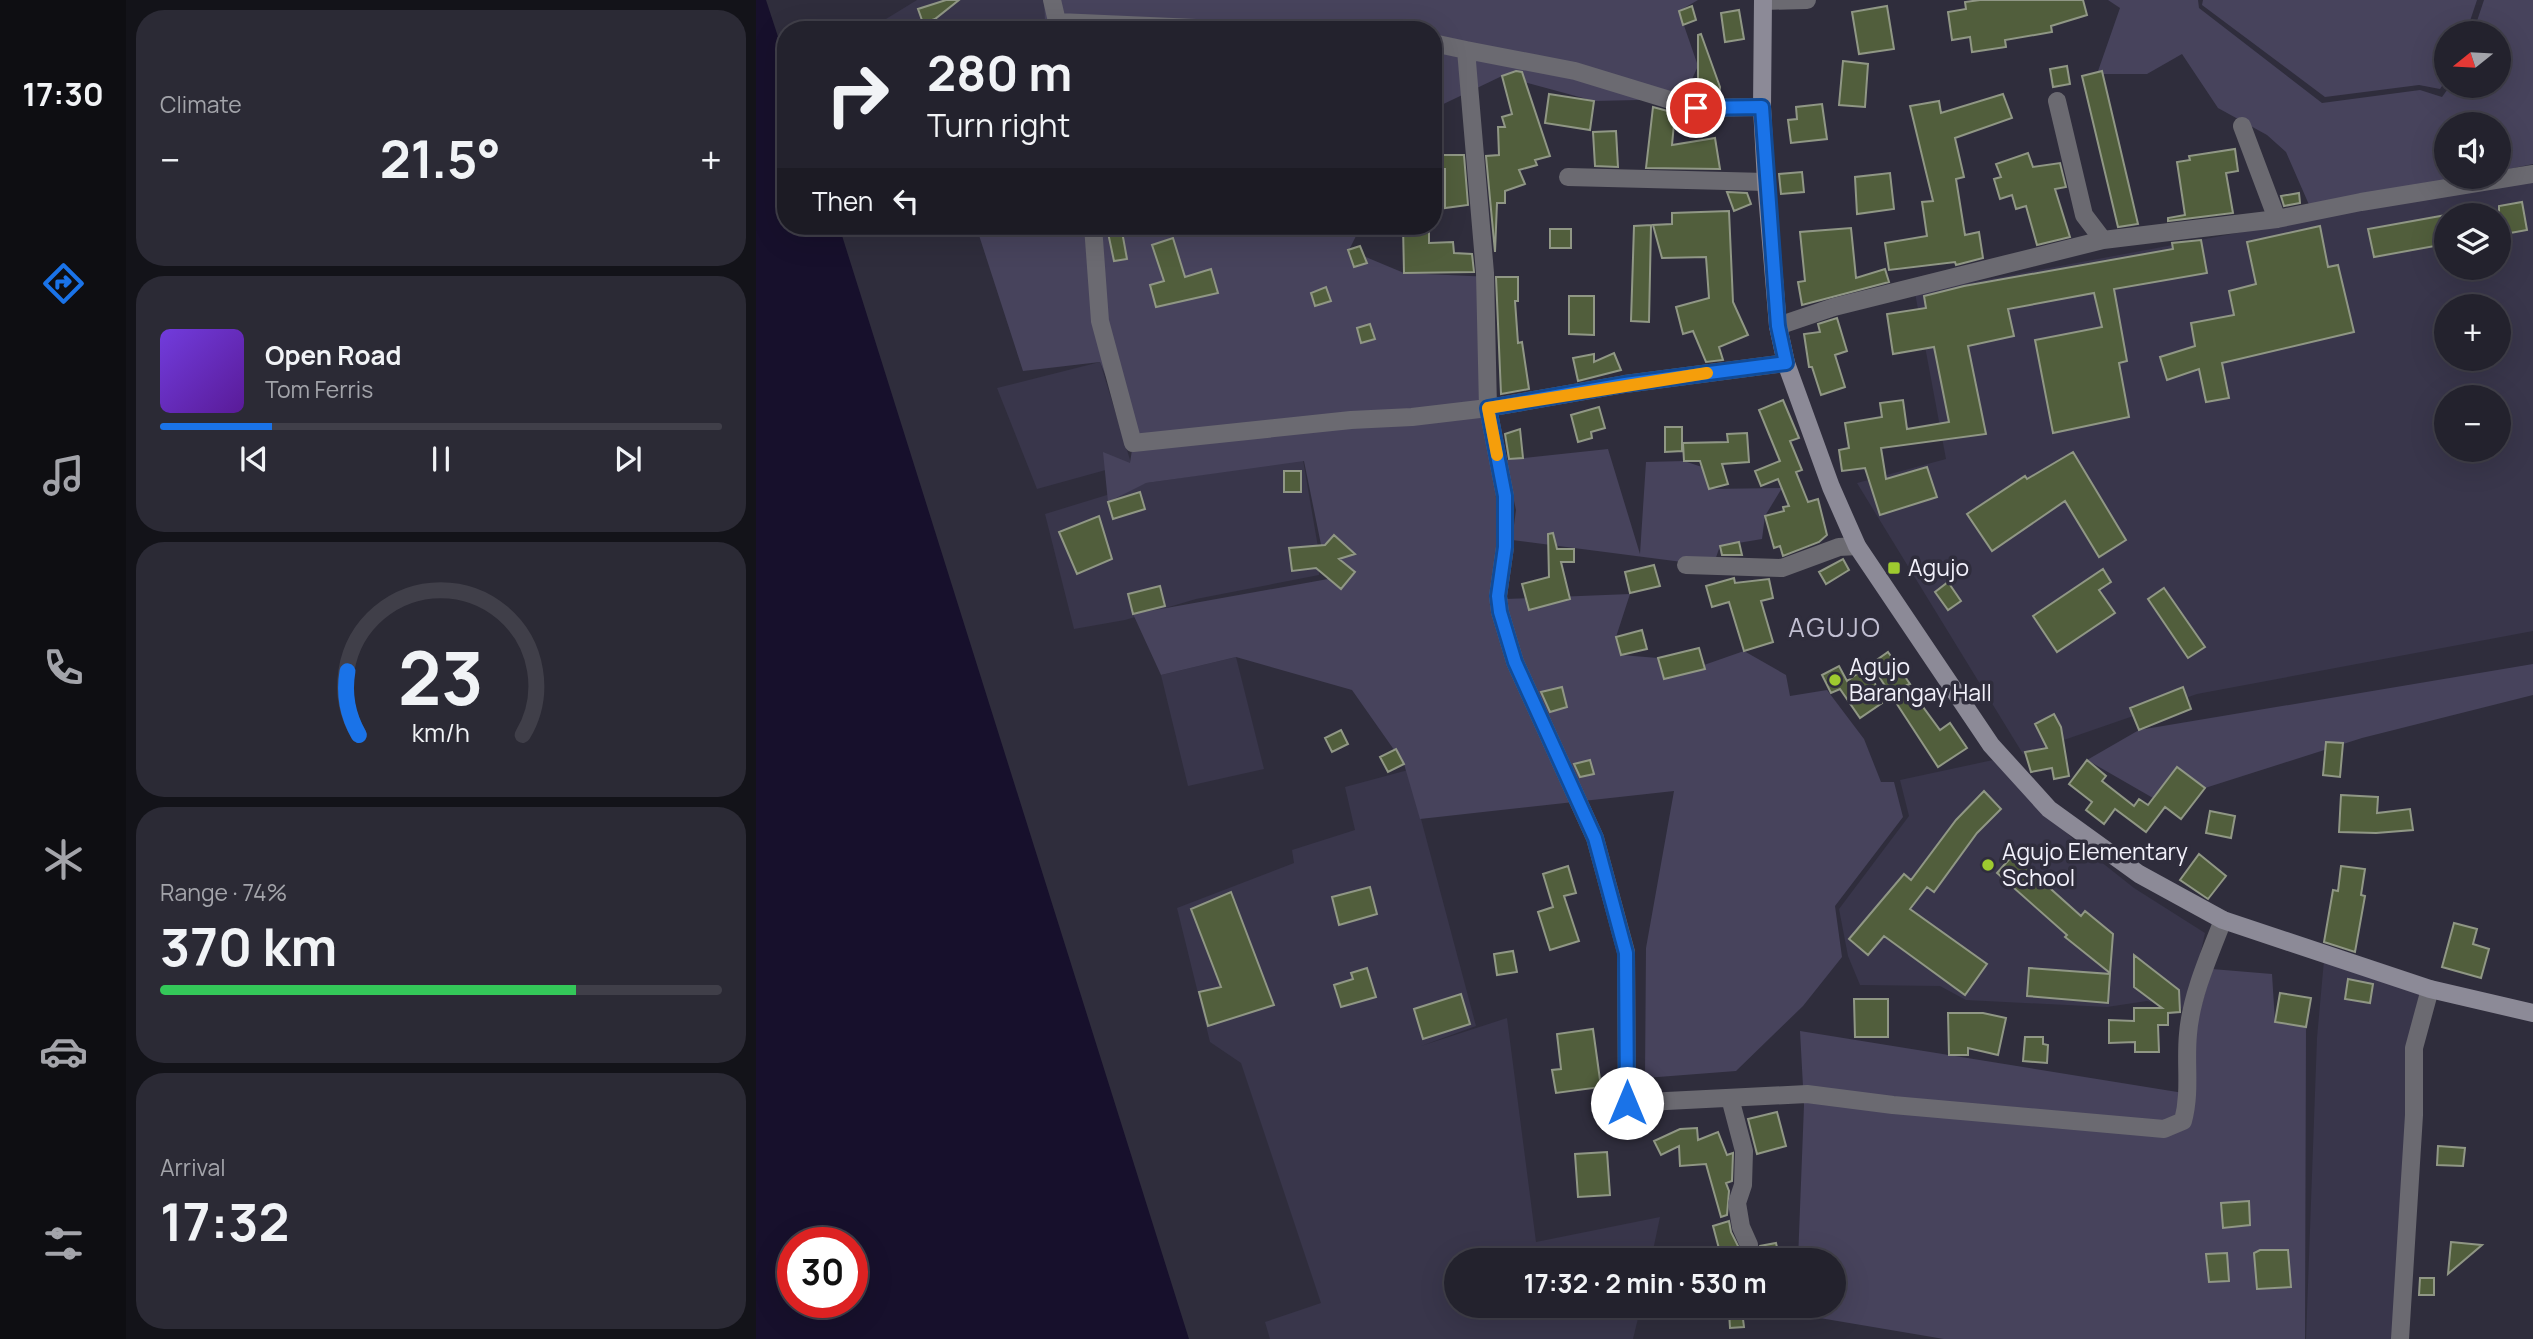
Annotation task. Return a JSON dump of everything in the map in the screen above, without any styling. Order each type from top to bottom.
[{"type":"main road","points":[[1763,1],[1762,107],[1766,182],[1778,326],[1786,363],[1831,487],[1857,546],[1991,745],[2049,809],[2139,874],[2223,920],[2430,989],[2533,1013]]},
{"type":"street","points":[[1052,0],[1058,21]]},
{"type":"street","points":[[1763,1],[1807,0]]},
{"type":"street","points":[[1442,45],[1575,71],[1696,108],[1762,107]]},
{"type":"street","points":[[1466,50],[1485,274],[1488,408],[1505,496],[1505,547],[1498,596],[1500,612],[1515,662],[1595,838],[1626,953],[1627,1103],[1807,1094],[1893,1105],[2164,1129],[2183,1121],[2189,1100],[2188,1034],[2204,969],[2223,920]]},
{"type":"street","points":[[2057,101],[2084,215],[2103,240]]},
{"type":"street","points":[[2242,126],[2277,219]]},
{"type":"street","points":[[1778,326],[1834,307],[2103,240],[2277,219],[2361,202],[2533,174]]},
{"type":"street","points":[[1568,177],[1766,182]]},
{"type":"street","points":[[1094,235],[1100,321],[1133,443],[1488,408],[1625,384],[1786,363]]},
{"type":"street","points":[[1686,565],[1782,568],[1839,547],[1857,546]]},
{"type":"street","points":[[2400,1339],[2414,1115],[2414,1048],[2430,989]]},
{"type":"street","points":[[1730,1098],[1744,1151],[1743,1185],[1737,1203],[1741,1227],[1749,1245]]},
{"type":"shaded area","points":[[756,0],[766,0],[777,34],[777,235],[842,235],[1189,1339],[756,1339]]},
{"type":"shaded area","points":[[917,0],[1044,0],[1045,21],[883,21]]},
{"type":"shaded area","points":[[1044,0],[1698,0],[1679,11],[1698,66],[1683,99],[1594,101],[1502,76],[1442,105],[1442,21],[1045,21]]},
{"type":"shaded area","points":[[2108,0],[2198,0],[2199,8],[2322,103],[2420,90],[2434,94],[2434,98],[2511,98],[2511,21],[2477,21],[2484,0],[2533,0],[2533,164],[2511,169],[2511,112],[2434,112],[2434,184],[2310,207],[2286,152],[2267,135],[2218,108],[2182,54],[2147,74],[2097,74],[2120,8]]},
{"type":"shaded area","points":[[2203,0],[2477,0],[2470,21],[2434,21],[2434,88],[2419,85],[2325,97],[2202,5]]},
{"type":"shaded area","points":[[2533,178],[2533,631],[2197,694],[2023,754],[1857,483],[1946,459],[1915,293],[2474,189],[2511,189],[2511,182]]},
{"type":"shaded area","points":[[979,235],[1356,235],[1349,250],[1404,273],[1492,277],[1488,408],[1505,599],[1630,594],[1616,637],[1621,655],[1658,658],[1664,679],[1744,651],[1786,675],[1790,696],[1827,690],[1864,739],[1881,782],[1894,782],[1903,817],[1835,906],[1842,957],[1803,1006],[1736,1071],[1645,1078],[1646,948],[1674,791],[1420,819],[1404,764],[1352,690],[1236,657],[1161,675],[1133,614],[1328,579],[1304,461],[1146,483],[1108,502],[1103,452],[1130,463],[1133,443],[1100,362],[1023,371]]},
{"type":"shaded area","points":[[1100,362],[1131,463],[1037,489],[997,388]]},
{"type":"shaded area","points":[[1608,449],[1640,554],[1646,462],[1684,461],[1702,467],[1709,489],[1782,488],[1765,516],[1762,539],[1720,546],[1713,566],[1512,540],[1516,510],[1505,460]]},
{"type":"shaded area","points":[[1303,460],[1318,547],[1319,575],[1196,599],[1125,620],[1074,629],[1045,514],[1146,483]]},
{"type":"shaded area","points":[[1236,657],[1264,769],[1188,786],[1161,675]]},
{"type":"shaded area","points":[[2533,664],[2533,695],[2362,738],[2205,788],[2177,767],[2153,798],[2087,760],[2139,730]]},
{"type":"shaded area","name":"Agujo Elementary School","points":[[1993,760],[2076,842],[2134,888],[2205,933],[2188,1010],[2147,1001],[2107,1007],[1966,1000],[1940,986],[1860,985],[1848,956],[1839,909],[1909,816],[1900,780]]},
{"type":"shaded area","points":[[1408,770],[1476,1026],[1421,1046],[1507,1018],[1536,1242],[1660,1217],[1654,1248],[1444,1248],[1444,1318],[1638,1318],[1633,1339],[1270,1339],[1265,1322],[1321,1303],[1241,1063],[1210,1042],[1177,908],[1294,863],[1292,850],[1355,830],[1345,787]]},
{"type":"shaded area","points":[[2324,960],[2425,992],[2405,1339],[2306,1339],[2317,1038]]},
{"type":"shaded area","points":[[2212,969],[2272,974],[2275,1022],[2306,1027],[2305,1339],[1944,1339],[1820,1318],[1846,1318],[1846,1248],[1798,1248],[1804,1105],[1800,1031],[2196,1095],[2193,1034]]},
{"type":"building","points":[[946,0],[959,0],[929,21],[922,21],[918,9]]},
{"type":"building","points":[[2083,0],[2087,15],[2051,26],[2052,32],[2005,40],[2006,47],[1972,52],[1970,37],[1952,40],[1948,12],[1966,9],[1965,2]]},
{"type":"building","points":[[1692,6],[1696,20],[1683,25],[1679,11]]},
{"type":"building","points":[[1887,6],[1894,49],[1859,54],[1852,12]]},
{"type":"building","points":[[1739,10],[1744,39],[1725,42],[1721,13]]},
{"type":"building","points":[[1701,34],[1720,87],[1719,96],[1698,97],[1684,92],[1686,81],[1698,83],[1698,35]]},
{"type":"building","points":[[1843,61],[1868,64],[1865,107],[1839,105]]},
{"type":"building","points":[[2067,66],[2070,84],[2053,87],[2050,69]]},
{"type":"building","points":[[1516,71],[1522,72],[1550,156],[1535,160],[1537,165],[1519,170],[1525,184],[1505,191],[1505,203],[1497,203],[1495,252],[1486,156],[1499,155],[1498,127],[1505,127],[1502,117],[1512,114],[1502,76]]},
{"type":"building","points":[[2102,71],[2138,224],[2118,227],[2082,76]]},
{"type":"building","points":[[1549,94],[1594,101],[1590,130],[1545,123]]},
{"type":"building","points":[[2003,94],[2012,118],[1955,138],[1964,177],[1956,179],[1965,235],[1979,232],[1983,258],[1956,265],[1955,262],[1889,270],[1885,243],[1927,236],[1922,202],[1933,201],[1910,106],[1939,101],[1941,113]]},
{"type":"building","points":[[1822,104],[1827,139],[1791,143],[1788,120],[1797,119],[1796,107]]},
{"type":"building","points":[[1653,107],[1675,113],[1672,145],[1715,138],[1720,169],[1646,168]]},
{"type":"building","points":[[1616,131],[1618,167],[1595,166],[1593,132]]},
{"type":"building","points":[[2235,149],[2238,171],[2226,173],[2233,213],[2168,221],[2168,218],[2185,215],[2177,162],[2190,160],[2189,156]]},
{"type":"building","points":[[2028,153],[2033,167],[2060,163],[2066,187],[2055,189],[2070,237],[2037,245],[2026,206],[2016,209],[2012,195],[2000,199],[1994,179],[2001,177],[1996,164]]},
{"type":"building","points":[[1442,155],[1464,155],[1468,205],[1445,208],[1445,169],[1442,169]]},
{"type":"building","points":[[1802,172],[1804,192],[1781,194],[1779,174]]},
{"type":"building","points":[[1890,173],[1894,209],[1857,214],[1855,177]]},
{"type":"building","points":[[1727,192],[1747,193],[1751,204],[1734,211]]},
{"type":"building","points":[[2299,193],[2300,203],[2284,206],[2281,196]]},
{"type":"building","points":[[2522,202],[2527,230],[2511,233],[2511,204]]},
{"type":"building","points":[[1729,211],[1733,302],[1748,335],[1719,347],[1723,360],[1706,362],[1693,331],[1683,334],[1676,307],[1709,298],[1706,257],[1662,258],[1653,225],[1672,224],[1672,213]]},
{"type":"building","points":[[2434,217],[2434,246],[2374,257],[2368,229]]},
{"type":"building","points":[[1651,225],[1649,322],[1631,321],[1634,226]]},
{"type":"building","points":[[2320,226],[2328,267],[2338,265],[2354,332],[2222,363],[2229,398],[2206,402],[2199,369],[2167,380],[2160,357],[2195,346],[2191,323],[2234,315],[2229,291],[2256,284],[2247,242]]},
{"type":"building","points":[[1851,228],[1856,278],[1885,269],[1889,282],[1802,305],[1798,282],[1805,281],[1800,232]]},
{"type":"building","points":[[1550,229],[1571,229],[1571,248],[1550,248]]},
{"type":"building","points":[[1108,235],[1123,235],[1127,259],[1114,261]]},
{"type":"building","points":[[1403,235],[1429,235],[1429,243],[1453,242],[1454,253],[1472,254],[1474,272],[1404,273]]},
{"type":"building","points":[[1173,238],[1185,277],[1211,269],[1218,293],[1156,307],[1150,285],[1164,281],[1152,245]]},
{"type":"building","points":[[2201,240],[2207,273],[2114,289],[2127,361],[2119,363],[2129,417],[2053,433],[2035,340],[2102,327],[2094,293],[2008,309],[2014,336],[1968,346],[1986,434],[1881,448],[1886,479],[1927,467],[1937,497],[1880,515],[1865,468],[1842,471],[1839,450],[1849,448],[1845,423],[1882,417],[1880,403],[1903,400],[1907,429],[1949,422],[1934,347],[1893,354],[1887,314],[1926,308],[1924,296],[1964,286],[2173,249],[2172,243]]},
{"type":"building","points":[[1360,246],[1367,263],[1354,267],[1348,250]]},
{"type":"building","points":[[1496,277],[1518,277],[1518,301],[1515,301],[1518,343],[1522,342],[1529,389],[1501,394]]},
{"type":"building","points":[[1326,287],[1331,301],[1315,306],[1311,293]]},
{"type":"building","points":[[1569,296],[1594,296],[1594,335],[1569,334]]},
{"type":"building","points":[[1837,318],[1847,351],[1835,355],[1845,387],[1821,395],[1812,367],[1809,367],[1804,334],[1820,332],[1818,324]]},
{"type":"building","points":[[1370,324],[1375,339],[1361,343],[1357,328]]},
{"type":"building","points":[[1614,353],[1621,370],[1578,381],[1573,358],[1594,354],[1594,362]]},
{"type":"building","points":[[1783,400],[1799,438],[1790,441],[1802,470],[1796,472],[1808,502],[1818,499],[1827,535],[1819,542],[1783,556],[1780,546],[1774,548],[1765,516],[1784,511],[1783,507],[1789,506],[1778,479],[1761,486],[1755,471],[1780,461],[1759,410]]},
{"type":"building","points":[[1599,407],[1605,428],[1591,432],[1592,438],[1578,442],[1571,415]]},
{"type":"building","points":[[1665,427],[1682,427],[1682,451],[1665,452]]},
{"type":"building","points":[[1520,429],[1523,458],[1509,459],[1505,434]]},
{"type":"building","points":[[1747,433],[1749,462],[1722,464],[1728,484],[1709,489],[1700,461],[1684,461],[1683,443],[1728,442],[1727,434]]},
{"type":"building","points":[[2073,452],[2126,540],[2099,557],[2065,501],[1992,551],[1967,514],[2025,476],[2027,479]]},
{"type":"building","points":[[1284,471],[1301,471],[1301,492],[1284,492]]},
{"type":"building","points":[[1140,492],[1145,509],[1113,519],[1108,502]]},
{"type":"building","points":[[1099,516],[1112,559],[1077,574],[1059,532]]},
{"type":"building","points":[[1553,533],[1557,549],[1574,549],[1574,562],[1561,562],[1570,599],[1529,610],[1522,584],[1549,577],[1548,534]]},
{"type":"building","points":[[1334,535],[1355,554],[1339,559],[1355,572],[1341,589],[1316,568],[1292,571],[1289,548],[1325,545]]},
{"type":"building","points":[[1739,542],[1742,555],[1722,555],[1720,546]]},
{"type":"building","points":[[1843,559],[1849,570],[1826,584],[1819,572]]},
{"type":"building","points":[[1654,565],[1660,586],[1630,593],[1625,572]]},
{"type":"building","points":[[2103,569],[2111,582],[2099,590],[2115,613],[2057,652],[2033,616]]},
{"type":"building","points":[[1734,578],[1735,583],[1769,579],[1773,598],[1761,601],[1773,642],[1744,651],[1729,602],[1712,607],[1706,586]]},
{"type":"building","points":[[1948,582],[1961,601],[1948,610],[1935,592]]},
{"type":"building","points":[[1160,586],[1165,606],[1133,614],[1128,594]]},
{"type":"building","points":[[2164,588],[2205,647],[2188,658],[2148,599]]},
{"type":"building","points":[[1642,630],[1647,649],[1621,655],[1616,637]]},
{"type":"building","points":[[1699,648],[1705,669],[1664,679],[1658,658]]},
{"type":"building","points":[[1888,652],[1910,684],[1907,685],[1940,730],[1950,723],[1967,748],[1938,767],[1878,675],[1873,678],[1882,703],[1860,718],[1840,689],[1831,693],[1822,675],[1839,666],[1847,681]]},
{"type":"building","points":[[1562,687],[1567,707],[1550,712],[1541,692]]},
{"type":"building","points":[[2183,687],[2191,709],[2139,730],[2130,708]]},
{"type":"building","points":[[2054,714],[2061,727],[2069,776],[2054,779],[2052,768],[2031,772],[2025,752],[2047,748],[2035,724]]},
{"type":"building","points":[[1341,730],[1348,744],[1332,752],[1325,738]]},
{"type":"building","points":[[2326,742],[2343,743],[2340,777],[2323,775]]},
{"type":"building","points":[[1396,749],[1404,764],[1388,772],[1380,757]]},
{"type":"building","points":[[1590,760],[1594,774],[1580,777],[1574,764]]},
{"type":"building","points":[[2087,760],[2106,776],[2102,781],[2134,806],[2139,799],[2148,805],[2177,767],[2205,788],[2181,819],[2165,807],[2146,832],[2115,809],[2104,824],[2086,810],[2092,802],[2069,784]]},
{"type":"building","points":[[1984,791],[2001,809],[1977,833],[1934,892],[1927,887],[1910,909],[1987,964],[1965,995],[1884,936],[1868,955],[1849,939],[1904,874],[1911,880],[1956,820]]},
{"type":"building","points":[[2341,795],[2378,797],[2377,813],[2410,809],[2413,830],[2339,832]]},
{"type":"building","points":[[2210,811],[2235,816],[2231,838],[2206,833]]},
{"type":"building","points":[[2199,854],[2226,876],[2208,899],[2180,880]]},
{"type":"building","points":[[2013,855],[2081,916],[2085,911],[2113,934],[2110,973],[2065,937],[2067,935],[1997,873]]},
{"type":"building","points":[[1568,866],[1576,893],[1564,896],[1579,941],[1550,950],[1538,912],[1553,907],[1543,874]]},
{"type":"building","points":[[2341,866],[2365,869],[2361,895],[2365,896],[2355,952],[2324,942],[2333,890],[2338,891]]},
{"type":"building","points":[[1370,887],[1377,914],[1339,925],[1332,897]]},
{"type":"building","points":[[1231,892],[1274,1005],[1208,1026],[1199,992],[1221,987],[1191,909]]},
{"type":"building","points":[[2454,923],[2477,929],[2473,944],[2489,949],[2481,978],[2442,967]]},
{"type":"building","points":[[1513,951],[1517,972],[1497,975],[1494,954]]},
{"type":"building","points":[[2134,955],[2179,990],[2180,1012],[2168,1013],[2168,1025],[2158,1025],[2159,1052],[2135,1052],[2135,1042],[2109,1043],[2109,1020],[2134,1021],[2134,1008],[2162,1008],[2134,987]]},
{"type":"building","points":[[1367,968],[1376,997],[1341,1007],[1334,985],[1353,979],[1351,973]]},
{"type":"building","points":[[2029,968],[2110,974],[2108,1003],[2027,996]]},
{"type":"building","points":[[2348,979],[2373,984],[2370,1003],[2345,999]]},
{"type":"building","points":[[2280,993],[2311,998],[2306,1027],[2275,1022]]},
{"type":"building","points":[[1461,994],[1470,1024],[1423,1039],[1414,1009]]},
{"type":"building","points":[[1854,999],[1888,999],[1888,1037],[1855,1037]]},
{"type":"building","points":[[1948,1013],[1983,1013],[2006,1018],[1998,1055],[1968,1048],[1968,1055],[1949,1055]]},
{"type":"building","points":[[1593,1029],[1601,1087],[1556,1093],[1552,1070],[1561,1069],[1557,1034]]},
{"type":"building","points":[[2025,1037],[2043,1037],[2043,1044],[2048,1045],[2047,1063],[2023,1061]]},
{"type":"building","points":[[1777,1112],[1786,1146],[1757,1154],[1748,1119]]},
{"type":"building","points":[[1697,1128],[1698,1140],[1718,1132],[1727,1155],[1733,1153],[1732,1181],[1726,1183],[1729,1191],[1727,1215],[1721,1217],[1706,1164],[1680,1166],[1679,1146],[1661,1155],[1654,1141],[1680,1129]]},
{"type":"building","points":[[2438,1146],[2465,1148],[2463,1166],[2437,1165]]},
{"type":"building","points":[[1607,1152],[1610,1195],[1578,1197],[1575,1154]]},
{"type":"building","points":[[2249,1201],[2250,1225],[2223,1228],[2221,1203]]},
{"type":"building","points":[[1729,1221],[1739,1248],[1719,1248],[1713,1226]]},
{"type":"building","points":[[2451,1242],[2482,1245],[2448,1274]]},
{"type":"building","points":[[1776,1243],[1777,1248],[1759,1248]]},
{"type":"building","points":[[2260,1250],[2288,1250],[2291,1287],[2257,1289],[2254,1253]]},
{"type":"building","points":[[2227,1253],[2229,1281],[2209,1282],[2206,1254]]},
{"type":"building","points":[[2420,1278],[2434,1278],[2434,1295],[2419,1295]]},
{"type":"building","points":[[1729,1318],[1743,1318],[1744,1327],[1730,1328]]},
{"type":"slow traffic","points":[[1497,455],[1488,408],[1707,373]]},
{"type":"place","name":"Agujo","points":[[1894,568]]},
{"type":"place","name":"Agujo Barangay Hall","points":[[1835,680]]},
{"type":"place","name":"Agujo Elementary School","points":[[1988,865]]},
{"type":"district","name":"AGUJO","points":[[1835,628]]},
{"type":"route","points":[[1627,1103],[1626,953],[1595,838],[1515,662],[1500,612],[1498,596],[1505,547],[1505,496],[1488,408],[1625,384],[1786,363],[1778,326],[1762,107],[1696,108]]}]
